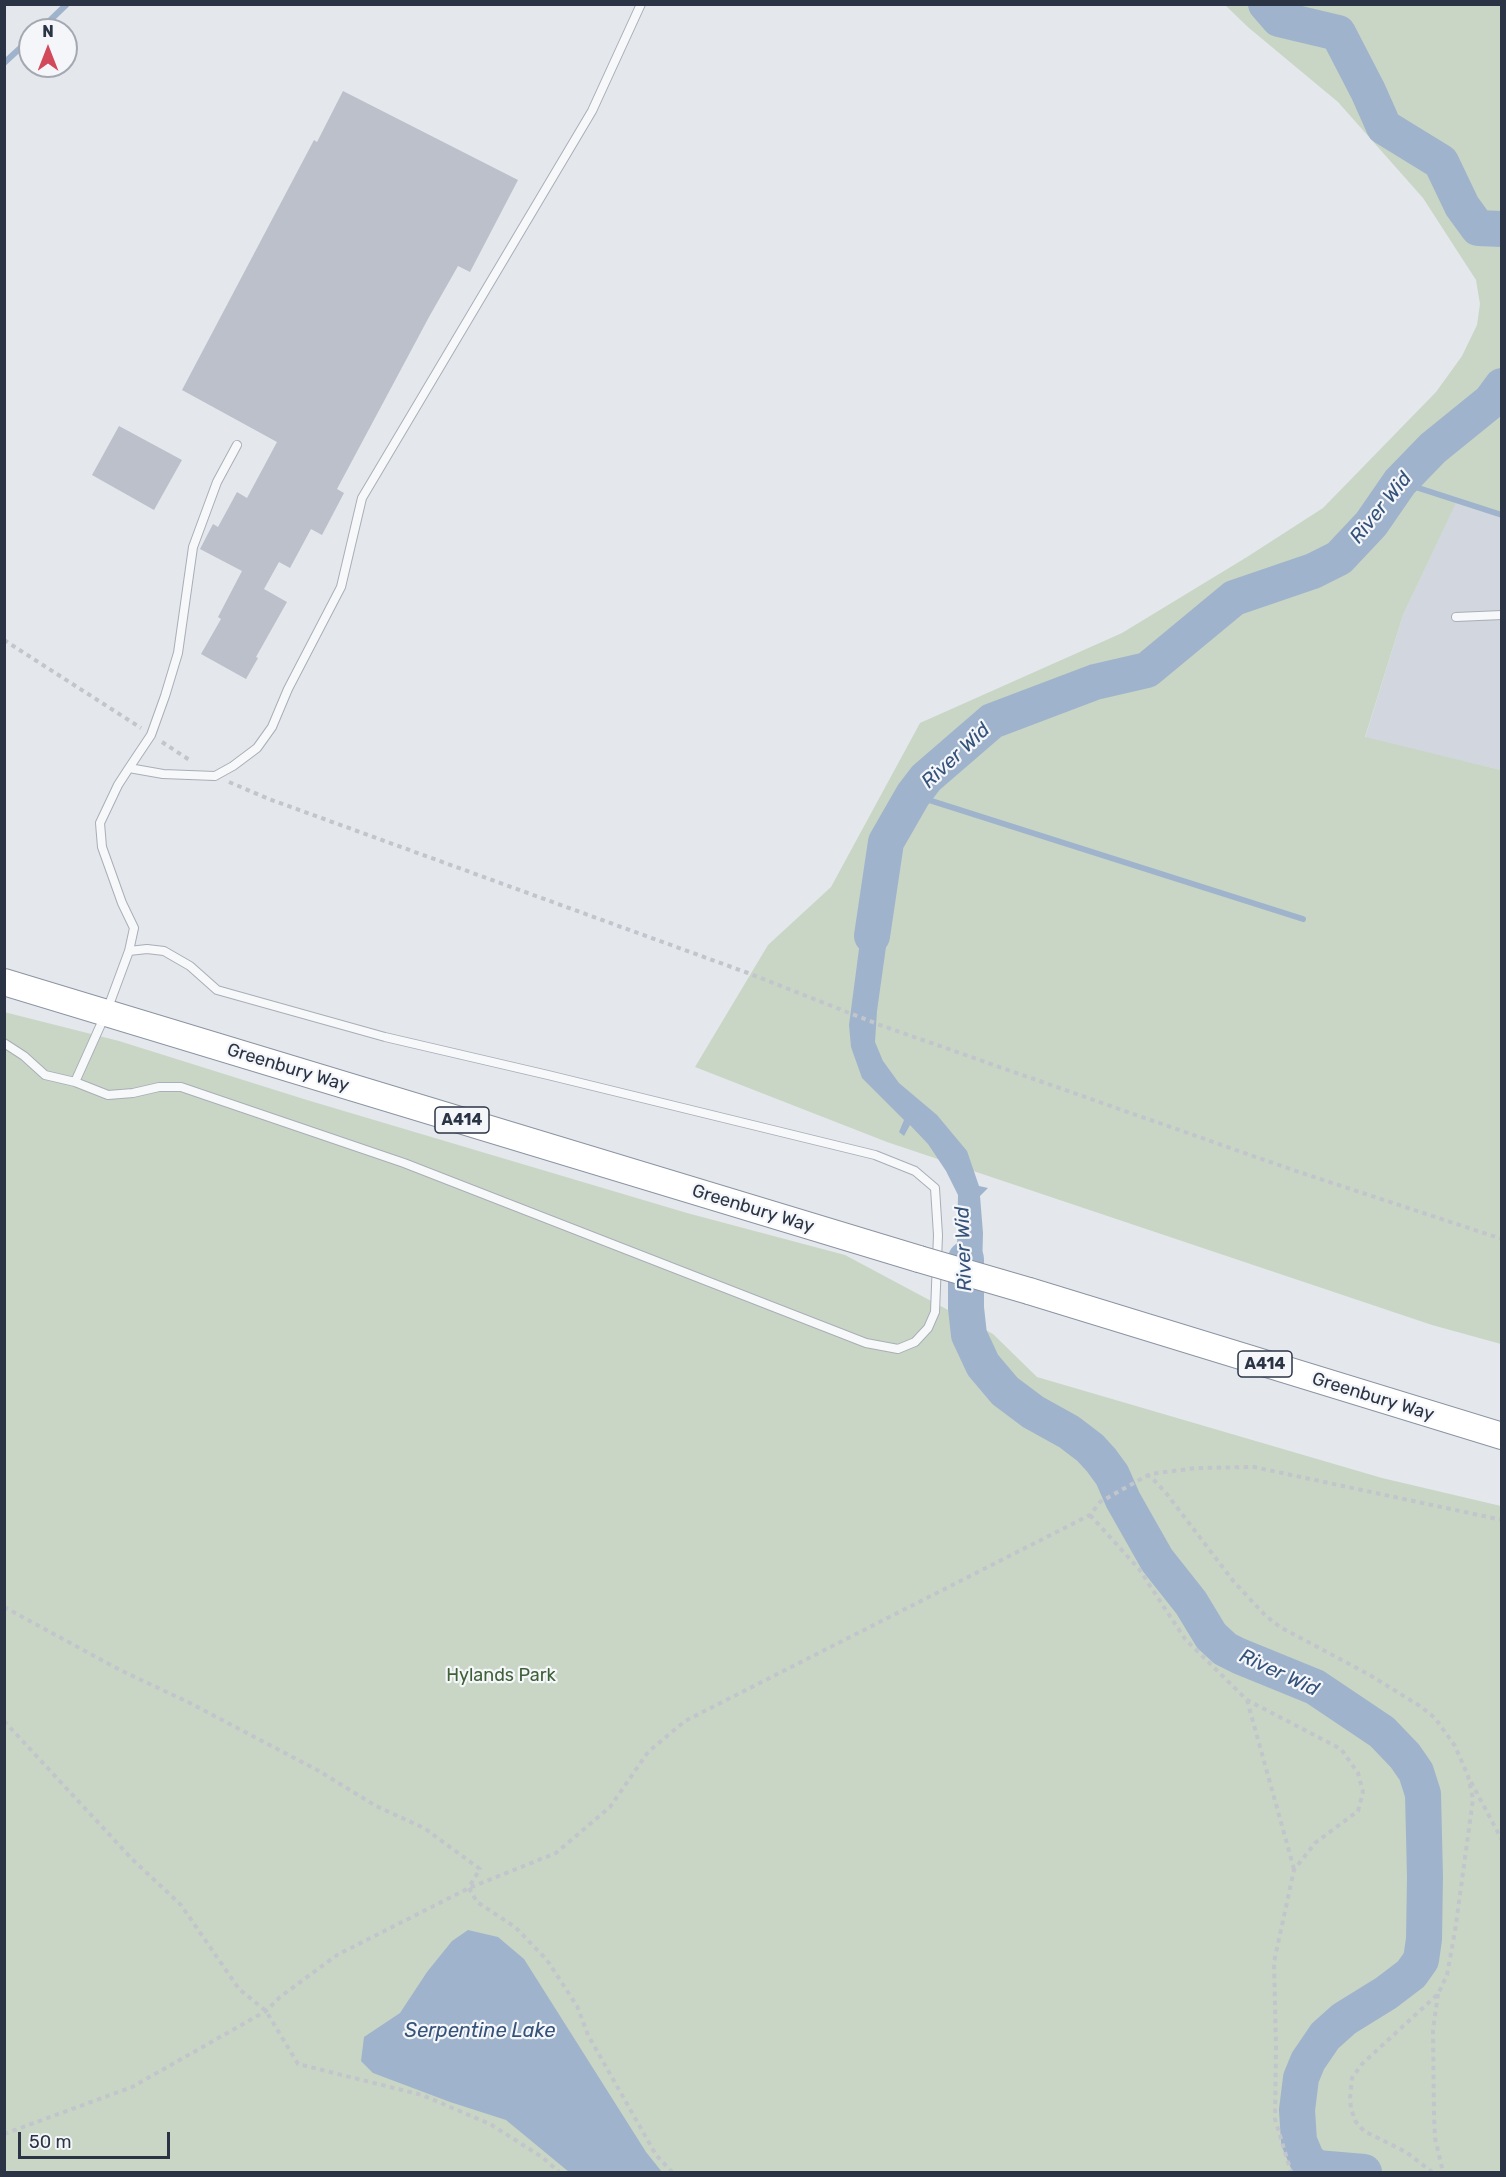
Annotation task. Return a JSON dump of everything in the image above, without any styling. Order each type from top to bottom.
[{"type":"highway","name":"Greenbury Way","points":[[4,982],[1502,1436]]},
{"type":"lane","points":[[129,768],[163,774],[215,776],[258,748],[272,727],[288,689],[341,587],[362,498],[592,111],[641,4]]},
{"type":"lane","points":[[75,1082],[106,1012],[129,951],[134,928],[122,903],[102,847],[100,823],[118,785],[151,735],[178,653],[193,547],[217,482],[237,445]]},
{"type":"lane","points":[[1456,617],[1502,615]]},
{"type":"lane","points":[[4,1043],[24,1056],[45,1076],[75,1082],[108,1095],[134,1093],[159,1087],[181,1087],[404,1163],[866,1343],[898,1349],[915,1342],[928,1328],[935,1312],[938,1235],[935,1188],[915,1172],[875,1155],[385,1037],[217,990],[190,966],[164,951],[147,949],[129,951]]},
{"type":"path","points":[[4,640],[215,776],[268,799],[748,973],[849,1014],[1293,1170],[1502,1239]]},
{"type":"path","points":[[4,2134],[132,2087],[267,2012],[280,1997],[337,1954],[469,1887],[556,1853],[610,1807],[648,1752],[685,1721],[1090,1515],[1100,1502],[1146,1475],[1196,1468],[1254,1467],[1502,1520]]},
{"type":"path","points":[[1146,1475],[1151,1477],[1166,1493],[1234,1582],[1280,1628],[1368,1674],[1435,1718],[1455,1746],[1502,1840]]},
{"type":"path","points":[[1090,1515],[1139,1569],[1185,1639],[1246,1700],[1341,1749],[1358,1773],[1364,1792],[1358,1811],[1315,1843],[1294,1870],[1274,1962],[1275,2119],[1291,2172]]},
{"type":"path","points":[[4,1607],[120,1670],[188,1702],[319,1771],[376,1806],[424,1828],[480,1869],[469,1887]]},
{"type":"path","points":[[1246,1700],[1294,1870]]},
{"type":"path","points":[[4,1721],[132,1858],[181,1905],[239,1989],[267,2012],[298,2064],[432,2100],[490,2124],[542,2157],[560,2172]]},
{"type":"path","points":[[1443,2172],[1435,2138],[1433,2030],[1438,1994],[1447,1975],[1455,1931],[1473,1799],[1468,1776]]},
{"type":"path","points":[[469,1887],[477,1902],[515,1927],[547,1960],[577,2006],[588,2035],[656,2155],[672,2172]]},
{"type":"path","points":[[1432,2172],[1406,2152],[1364,2131],[1353,2115],[1350,2098],[1352,2078],[1362,2064],[1438,1994]]},
{"type":"shaded area","points":[[1456,502],[1501,517],[1501,770],[1365,738],[1403,615]]},
{"type":"green space","points":[[1225,5],[1501,5],[1501,517],[1456,503],[1403,615],[1365,737],[1501,770],[1501,1344],[1432,1325],[887,1142],[695,1067],[768,945],[831,887],[920,723],[1122,633],[1323,508],[1436,392],[1462,356],[1477,325],[1480,304],[1476,280],[1423,198],[1338,102],[1249,28]]},
{"type":"green space","name":"Hylands Park","points":[[4,1012],[119,1041],[307,1100],[687,1213],[845,1255],[993,1334],[1037,1377],[1382,1478],[1501,1506],[1501,2172],[5,2172]]},
{"type":"water","points":[[867,888],[894,890],[877,1011],[875,1042],[883,1061],[899,1083],[937,1115],[967,1151],[979,1186],[988,1188],[980,1196],[983,1233],[981,1311],[956,1306],[958,1195],[946,1171],[928,1144],[910,1125],[904,1136],[899,1132],[904,1120],[862,1078],[851,1047],[849,1025]]},
{"type":"water","name":"Serpentine Lake","points":[[468,1930],[498,1937],[524,1959],[646,2152],[662,2172],[569,2172],[506,2120],[373,2073],[361,2061],[364,2037],[400,2013],[427,1972],[452,1941]]},
{"type":"building","points":[[343,91],[518,180],[470,272],[458,266],[429,317],[337,489],[344,493],[322,535],[311,529],[290,568],[279,562],[264,589],[287,602],[246,679],[201,654],[221,619],[218,617],[242,571],[200,549],[213,524],[218,527],[237,492],[247,498],[277,442],[182,390],[314,140],[317,142]]},
{"type":"building","points":[[119,426],[182,460],[154,510],[92,475]]},
{"type":"waterway","points":[[52,18],[67,4]]},
{"type":"waterway","name":"River Wid","points":[[1266,4],[1279,19],[1338,33],[1384,127],[1441,162],[1462,206],[1478,228],[1502,229]]},
{"type":"waterway","points":[[4,63],[18,50]]},
{"type":"waterway","name":"River Wid","points":[[872,936],[886,842],[913,795],[926,778],[992,721],[1095,682],[1147,670],[1234,598],[1313,571],[1339,558],[1371,524],[1400,482],[1433,448],[1491,401],[1502,386]]},
{"type":"waterway","points":[[1400,482],[1502,515]]},
{"type":"waterway","points":[[913,795],[1303,919]]},
{"type":"waterway","name":"River Wid","points":[[966,1259],[966,1308],[969,1335],[983,1365],[1005,1391],[1033,1412],[1069,1432],[1101,1460],[1112,1475],[1123,1500],[1157,1560],[1191,1603],[1211,1636],[1225,1649],[1239,1656],[1315,1687],[1382,1732],[1405,1756],[1416,1772],[1423,1794],[1425,1877],[1424,1939],[1421,1960],[1411,1974],[1386,1993],[1344,2019],[1325,2036],[1308,2061],[1301,2078],[1297,2110],[1299,2141],[1307,2160],[1317,2168],[1364,2172]]}]
